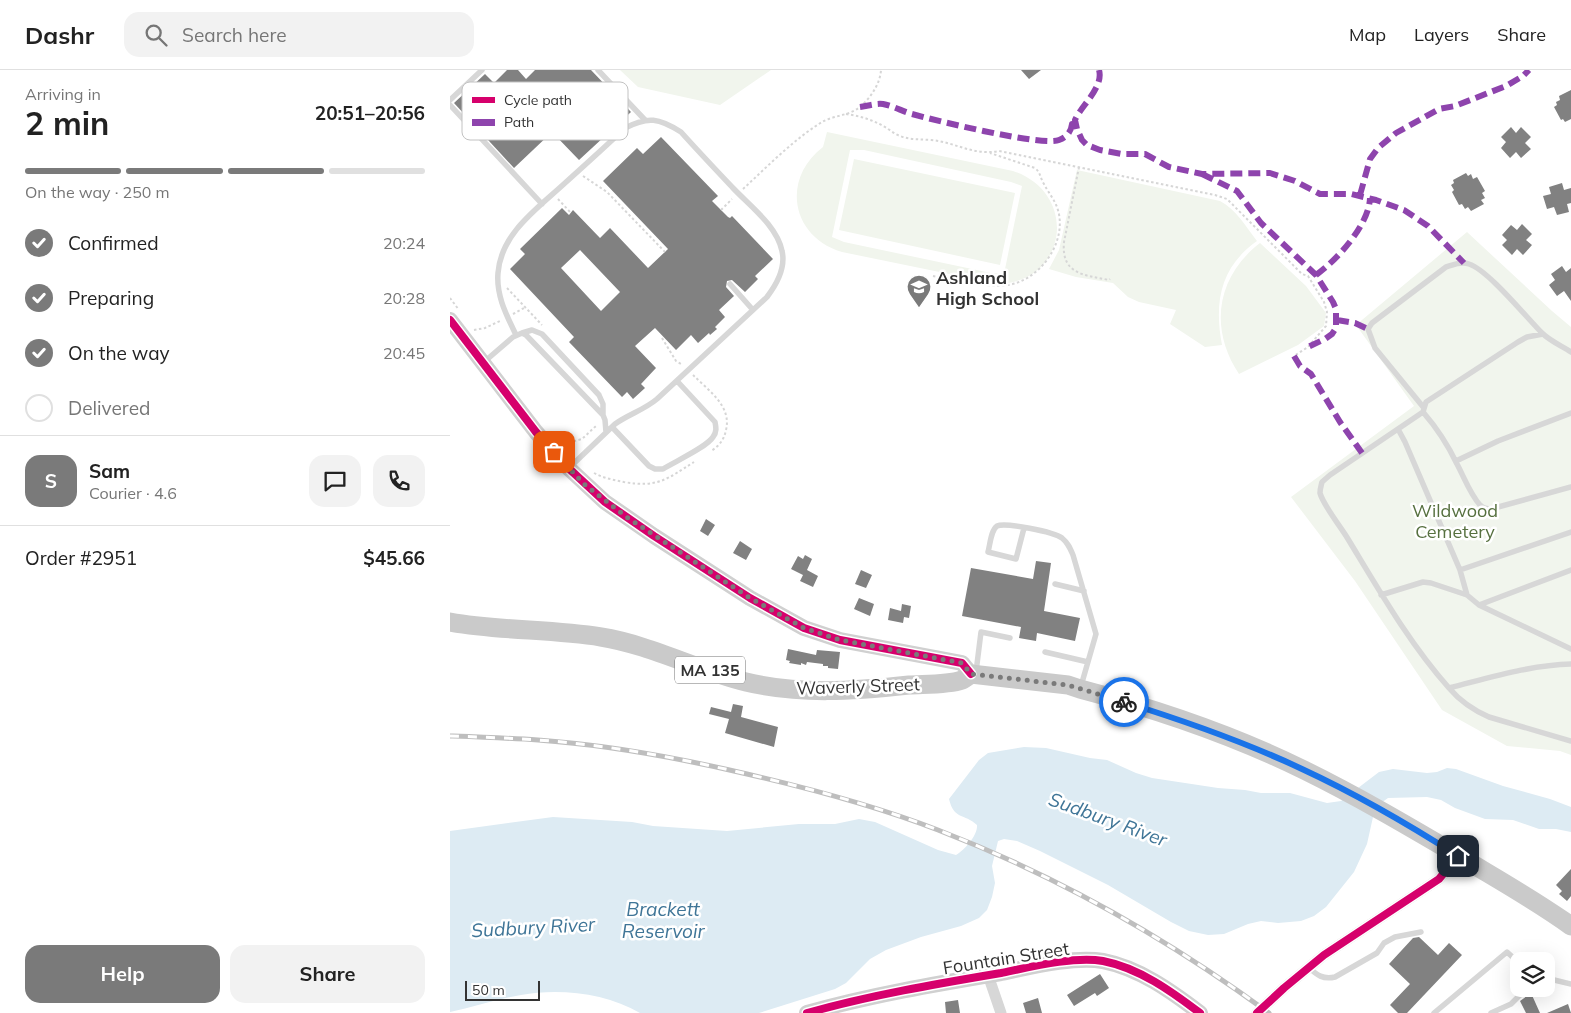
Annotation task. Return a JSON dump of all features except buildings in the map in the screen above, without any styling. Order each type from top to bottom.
[{"type":"main road","name":"Waverly Street","points":[[450,622],[602,637],[652,650],[746,682],[801,690],[848,690],[945,682],[963,680],[973,674]]},
{"type":"main road","name":"MA 135","points":[[973,674],[1080,688],[1200,727],[1302,769],[1385,812],[1533,899],[1571,926]]},
{"type":"street","points":[[450,320],[536,432],[569,469],[605,502],[647,531],[750,598],[804,628],[840,640],[962,663],[973,674]]},
{"type":"street","points":[[1257,1013],[1308,967],[1345,940],[1439,879],[1458,856]]},
{"type":"street","name":"Fountain Street","points":[[807,1013],[855,1000],[988,975],[1068,962],[1104,961],[1131,970],[1158,984],[1200,1013]]},
{"type":"street","points":[[988,975],[1000,1013]]},
{"type":"lane","points":[[469,82],[482,70]]},
{"type":"lane","points":[[598,70],[609,82]]},
{"type":"lane","points":[[450,100],[462,89]]},
{"type":"lane","points":[[628,102],[645,120]]},
{"type":"lane","points":[[450,105],[462,118]]},
{"type":"lane","points":[[569,469],[623,418],[649,405],[677,381],[753,310],[776,284],[782,267],[783,252],[770,226],[681,132],[653,120],[645,120],[628,127]]},
{"type":"lane","points":[[483,140],[542,204]]},
{"type":"lane","points":[[606,432],[605,420],[602,415],[530,338],[519,334],[501,299],[498,275],[499,264],[514,232],[612,140]]},
{"type":"lane","points":[[1571,352],[1543,334],[1514,302],[1479,270],[1468,263],[1454,264],[1446,267],[1368,328],[1376,348],[1424,410],[1480,504],[1487,509],[1514,504],[1571,487]]},
{"type":"lane","points":[[730,284],[753,310]]},
{"type":"lane","points":[[483,364],[519,334],[532,330],[542,334],[598,395],[603,404],[602,415]]},
{"type":"lane","points":[[1543,334],[1527,337],[1518,342],[1426,402],[1424,410],[1330,475],[1322,482],[1320,487],[1323,500],[1381,595],[1425,658],[1462,702],[1483,714],[1571,741]]},
{"type":"lane","points":[[612,427],[655,470],[663,469],[709,442],[715,435],[715,422],[677,381]]},
{"type":"lane","points":[[1456,461],[1498,441],[1571,413]]},
{"type":"lane","points":[[1398,429],[1460,570],[1467,595]]},
{"type":"lane","points":[[1024,528],[1016,559],[988,552],[994,529],[998,525],[1005,524],[1056,534],[1068,544],[1073,554],[1096,634],[1080,688]]},
{"type":"lane","points":[[1460,570],[1571,532]]},
{"type":"lane","points":[[1479,606],[1571,570]]},
{"type":"lane","points":[[1381,595],[1423,582],[1431,583],[1467,595],[1479,606],[1571,649]]},
{"type":"lane","points":[[1055,584],[1084,591]]},
{"type":"lane","points":[[973,674],[981,632],[1010,638]]},
{"type":"lane","points":[[1045,652],[1088,662]]},
{"type":"lane","points":[[1449,688],[1529,669],[1556,664],[1571,664]]},
{"type":"lane","points":[[1308,967],[1318,976],[1328,979],[1335,977],[1377,953],[1384,943],[1394,937],[1421,932]]},
{"type":"lane","points":[[1434,1013],[1507,952],[1510,955]]},
{"type":"lane","points":[[1555,980],[1571,984]]},
{"type":"lane","points":[[1492,1013],[1511,1004],[1518,997]]},
{"type":"path","points":[[721,210],[806,133],[827,119],[846,114],[860,107],[876,88],[880,70]]},
{"type":"path","points":[[846,114],[874,121],[900,137],[930,140],[952,144],[964,149],[990,153],[1035,168],[1040,172],[1044,185],[1057,207],[1060,226],[1048,260],[1032,275],[1008,285],[990,286],[933,276]]},
{"type":"path","points":[[990,153],[999,151],[1227,199],[1302,274],[1308,276],[1324,302],[1328,312],[1326,326],[1308,347],[1294,356]]},
{"type":"path","points":[[1079,167],[1063,255],[1067,264],[1078,273],[1110,279]]},
{"type":"path","points":[[577,172],[594,181],[607,192],[665,252]]},
{"type":"path","points":[[553,194],[571,213]]},
{"type":"green space","points":[[620,70],[771,70],[720,105],[638,87]]},
{"type":"green space","points":[[827,132],[1013,171],[1034,182],[1048,198],[1056,216],[1056,235],[1051,253],[1039,269],[1021,279],[998,284],[842,252],[825,244],[812,234],[803,221],[798,206],[797,190],[801,175],[810,160],[823,147]],"holes":[[[850,150],[864,150],[1022,186],[1004,274],[991,273],[844,242],[832,237]]]},
{"type":"green space","points":[[854,159],[1015,193],[1000,265],[839,230]]},
{"type":"green space","points":[[1077,170],[1220,201],[1226,204],[1240,219],[1257,241],[1235,262],[1223,287],[1219,315],[1222,345],[1205,347],[1170,324],[1176,310],[1139,302],[1128,297],[1113,283],[1076,277],[1049,269],[1059,250]]},
{"type":"green space","name":"Wildwood Cemetery","points":[[1467,232],[1571,327],[1571,755],[1560,751],[1507,746],[1442,710],[1355,581],[1291,497],[1414,406],[1356,325]]},
{"type":"green space","points":[[1260,243],[1306,286],[1326,313],[1324,326],[1298,345],[1239,374],[1229,357],[1223,339],[1221,322],[1222,304],[1226,288],[1234,271]]},
{"type":"water","name":"Brackett Reservoir","points":[[1024,747],[1046,748],[1107,760],[1152,778],[1261,793],[1290,793],[1327,803],[1341,801],[1379,772],[1393,769],[1427,773],[1447,768],[1456,769],[1571,807],[1571,832],[1556,829],[1539,829],[1513,820],[1485,819],[1455,808],[1441,800],[1427,797],[1388,798],[1381,803],[1373,817],[1367,844],[1354,872],[1326,907],[1314,916],[1301,921],[1278,923],[1261,921],[1224,934],[1208,935],[1189,931],[1171,922],[1108,885],[1040,851],[1017,841],[1004,839],[998,841],[992,866],[995,883],[992,897],[987,910],[979,918],[961,926],[921,937],[886,950],[870,959],[846,983],[835,989],[759,1013],[640,1013],[612,1001],[566,992],[536,993],[512,997],[450,1012],[450,831],[553,817],[727,831],[799,824],[835,824],[859,819],[875,822],[938,850],[956,855],[970,842],[977,829],[977,825],[957,813],[951,806],[949,799],[979,760],[988,753]]},
{"type":"railway","points":[[450,736],[565,742],[644,753],[771,780],[891,813],[982,848],[1068,888],[1151,934],[1269,1013]]},
{"type":"marked path","points":[[1099,70],[1100,76],[1095,90],[1075,120],[1082,140],[1087,145],[1100,150],[1122,154],[1145,154],[1169,167],[1202,174],[1270,173],[1295,181],[1320,194],[1351,194],[1376,200],[1404,210],[1428,226],[1464,263]]},
{"type":"marked path","points":[[1360,195],[1370,159],[1378,148],[1396,133],[1439,109],[1455,106],[1506,86],[1529,70]]},
{"type":"marked path","points":[[860,107],[883,104],[912,114],[964,127],[1032,140],[1059,140],[1070,132],[1072,124],[1077,124]]},
{"type":"marked path","points":[[1202,174],[1237,191],[1261,223],[1316,275],[1333,302],[1336,309],[1336,328],[1325,339],[1308,347]]},
{"type":"marked path","points":[[1316,275],[1351,241],[1364,219],[1370,198]]},
{"type":"marked path","points":[[1337,320],[1355,323],[1368,329]]},
{"type":"marked path","points":[[1294,356],[1300,366],[1311,374],[1340,422],[1362,453]]},
{"type":"cycle path","points":[[450,320],[536,432],[563,463],[605,502],[654,536],[750,598],[804,628],[840,640],[962,663],[971,674]]},
{"type":"cycle path","points":[[1257,1013],[1324,955],[1439,879],[1458,856]]},
{"type":"cycle path","points":[[807,1013],[879,995],[1052,963],[1079,960],[1103,961],[1129,969],[1154,981],[1200,1013]]},
{"type":"way so far","points":[[554,452],[584,484],[605,502],[750,598],[804,628],[840,640],[962,663],[971,674],[1068,685],[1124,702]]},
{"type":"place","name":"Ashland High School","points":[[919,308]]},
{"type":"route","points":[[1124,702],[1200,727],[1302,769],[1385,812],[1458,856]]},
{"type":"water label","name":"Sudbury River","points":[[1108,819]]},
{"type":"water label","name":"Sudbury River","points":[[533,927]]}]
